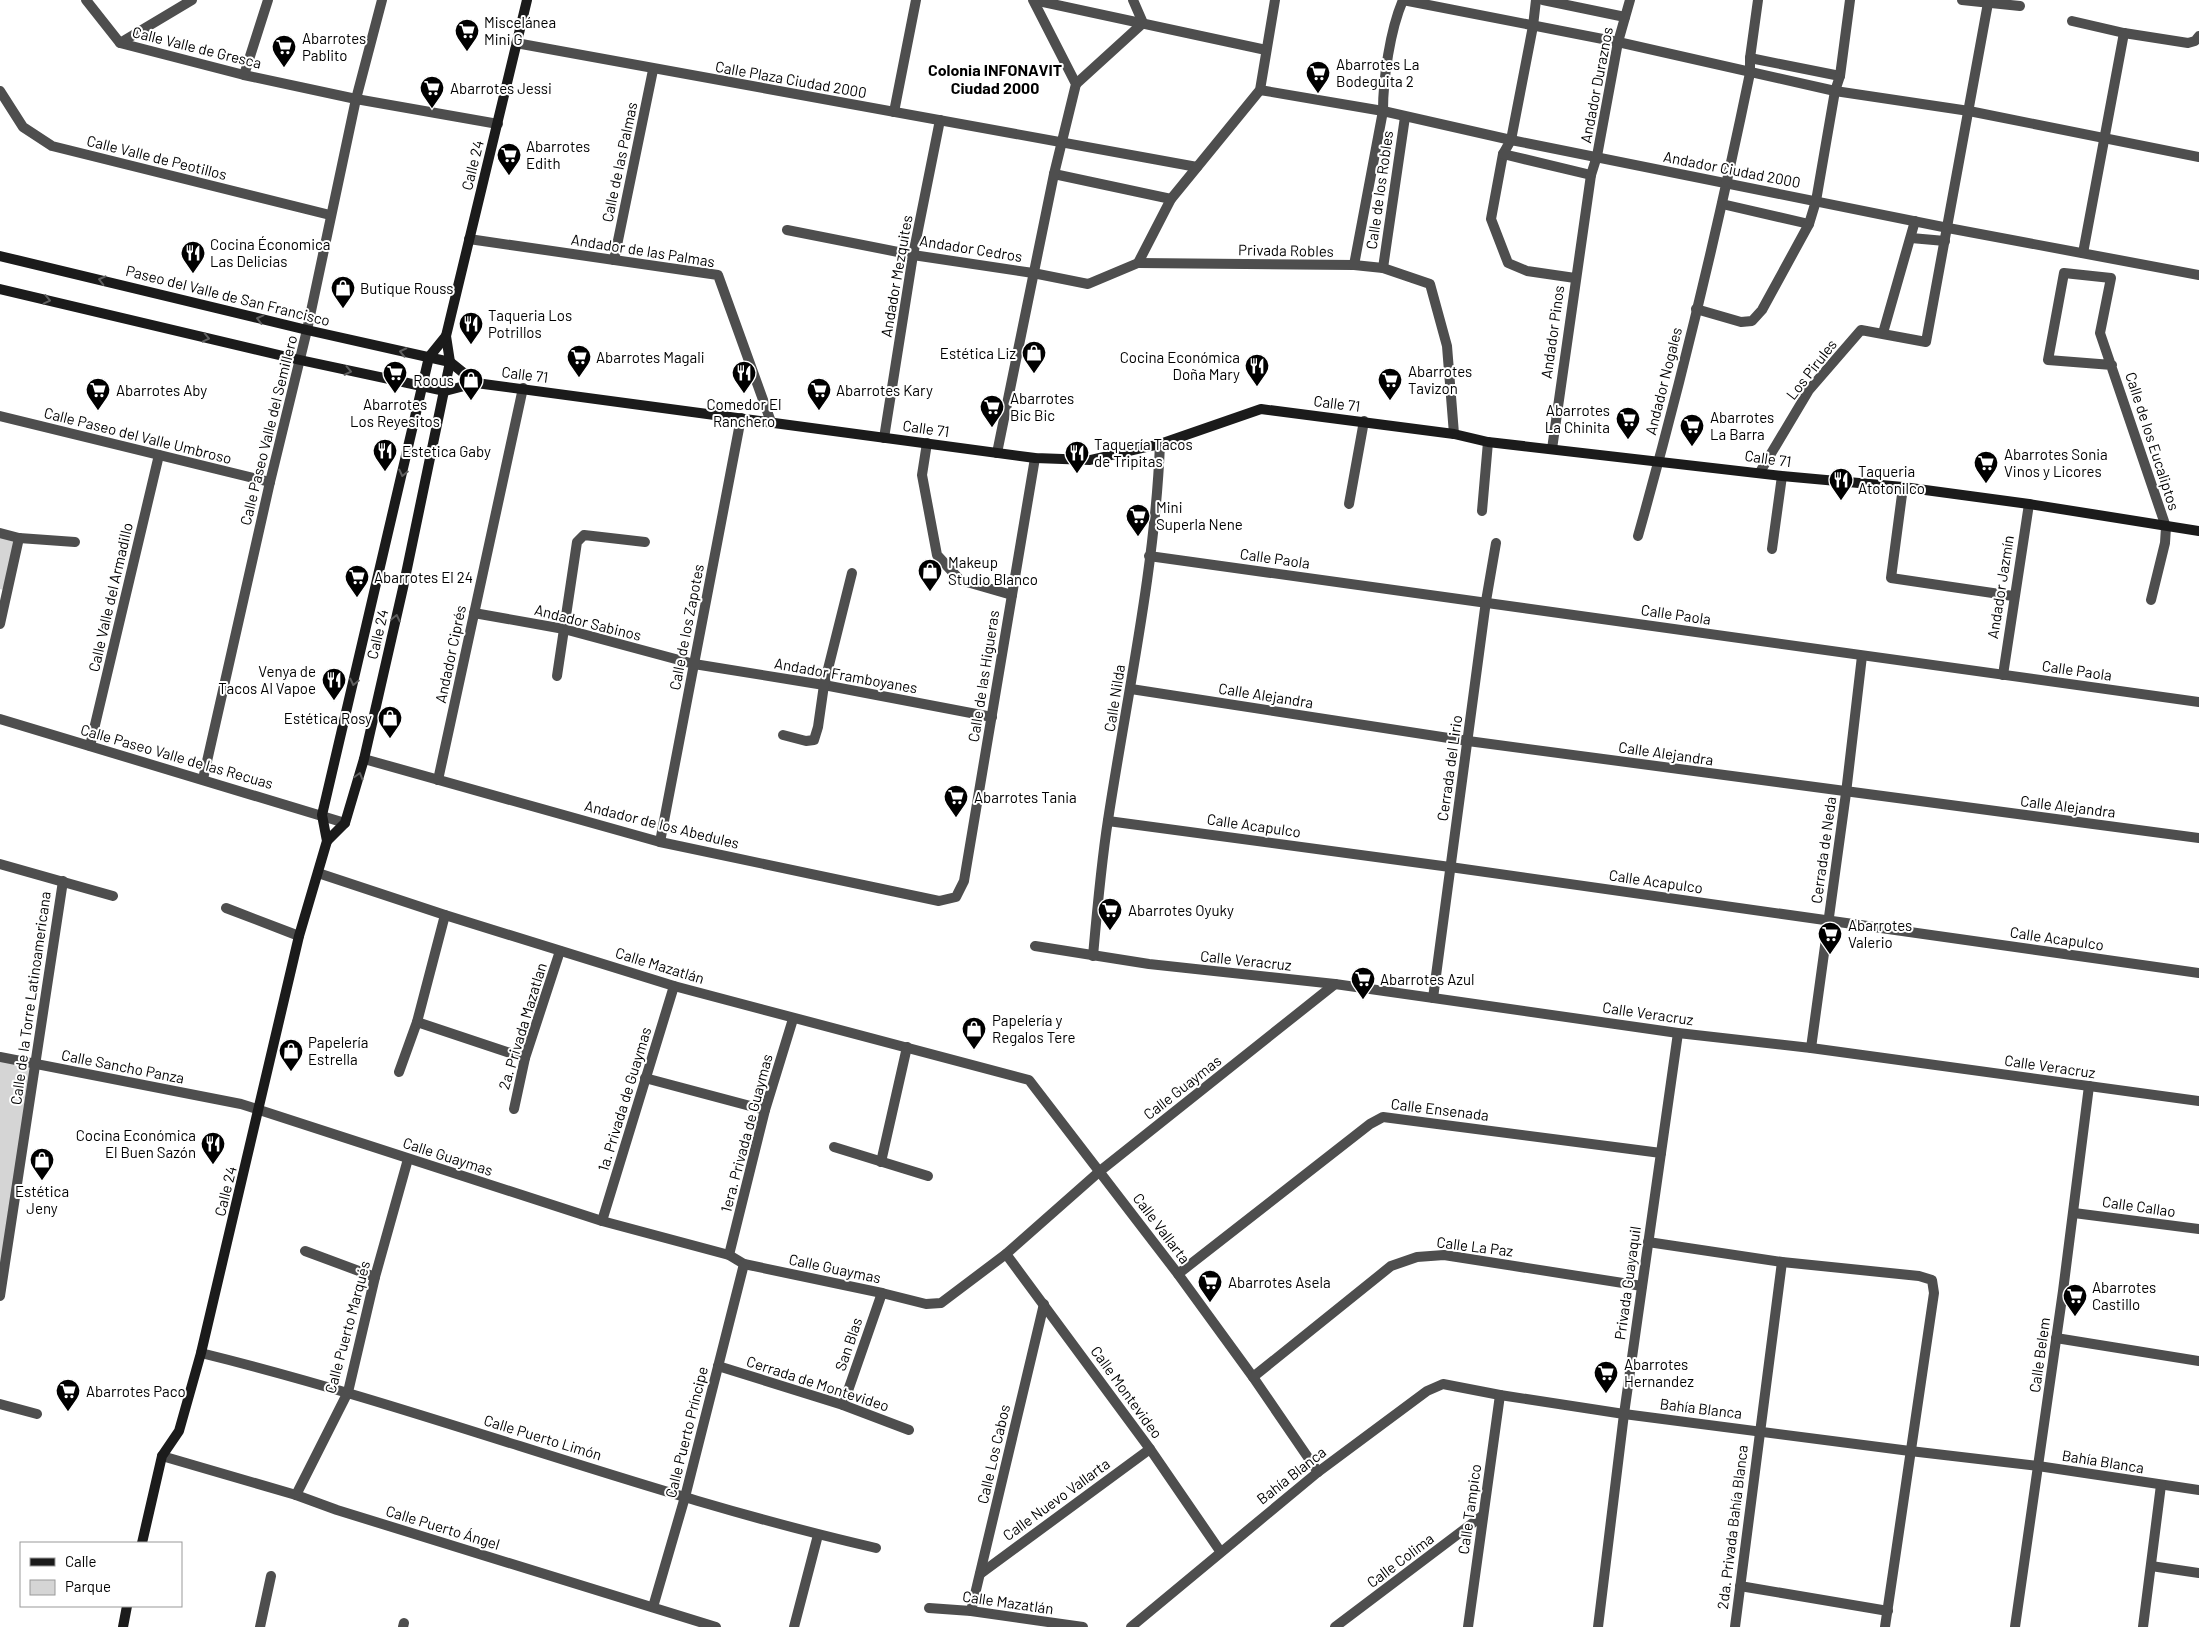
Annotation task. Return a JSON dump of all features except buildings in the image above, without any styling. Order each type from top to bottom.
[{"type":"street","name":"Calle Valle de Gresca","points":[[86,0],[120,43],[244,75],[356,99],[498,124]]},
{"type":"street","points":[[120,43],[192,0]]},
{"type":"street","points":[[244,75],[268,0]]},
{"type":"street","name":"Calle Paseo Valle del Semillero","points":[[203,779],[270,482],[307,330],[330,214],[356,99],[382,0]]},
{"type":"street","name":"Calle 24","points":[[326,841],[345,822],[364,758],[403,588],[450,362],[446,336],[526,0]]},
{"type":"street","points":[[894,112],[916,0]]},
{"type":"street","points":[[1034,0],[1266,50]]},
{"type":"street","points":[[1034,0],[1076,84]]},
{"type":"street","points":[[1134,0],[1143,23]]},
{"type":"street","points":[[1138,263],[1171,199],[1260,90],[1275,0]]},
{"type":"street","points":[[1403,0],[1618,42],[1835,91],[1969,111],[2199,157]]},
{"type":"street","name":"Calle de los Robles","points":[[1354,265],[1382,111],[1384,81],[1397,14],[1403,0]]},
{"type":"street","points":[[1510,140],[1533,26],[1536,0]]},
{"type":"street","points":[[1543,0],[1625,16]]},
{"type":"street","name":"Andador Duraznos","points":[[1590,175],[1597,156],[1618,42],[1630,0]]},
{"type":"street","name":"Andador Nogales","points":[[1638,536],[1659,460],[1727,183],[1750,73],[1750,58],[1758,0]]},
{"type":"street","points":[[1696,309],[1742,322],[1752,321],[1762,310],[1809,224],[1816,201],[1835,91],[1840,76],[1850,0]]},
{"type":"street","points":[[1962,0],[2020,6]]},
{"type":"street","name":"Los Pirules","points":[[1760,472],[1809,390],[1861,330],[1926,342],[1988,3]]},
{"type":"street","points":[[2072,21],[2124,33],[2188,43],[2195,41],[2199,36]]},
{"type":"street","points":[[1062,141],[1076,84],[1143,23]]},
{"type":"street","points":[[2083,253],[2106,138],[2124,33]]},
{"type":"street","name":"Calle Plaza Ciudad 2000","points":[[516,44],[653,70],[1062,141],[1197,167]]},
{"type":"street","points":[[1750,58],[1840,76]]},
{"type":"street","name":"Calle de las Palmas","points":[[614,260],[653,70]]},
{"type":"street","name":"Andador Ciudad 2000","points":[[1260,90],[1382,111],[1510,140],[1948,228],[2199,275]]},
{"type":"street","name":"Calle Valle de Peotillos","points":[[0,91],[23,127],[52,146],[330,214]]},
{"type":"street","name":"Calle de los Robles","points":[[1383,268],[1405,117]]},
{"type":"street","name":"Andador Mezquites","points":[[884,438],[913,255],[940,120]]},
{"type":"street","name":"Andador Pinos","points":[[1510,140],[1503,154],[1491,219],[1508,263],[1527,271],[1575,278]]},
{"type":"street","name":"Andador Cedros","points":[[996,453],[1062,141]]},
{"type":"street","points":[[1503,154],[1590,175]]},
{"type":"street","points":[[1054,174],[1171,199]]},
{"type":"street","name":"Andador Pinos","points":[[1552,449],[1590,175]]},
{"type":"street","points":[[1722,204],[1809,224]]},
{"type":"street","points":[[1883,334],[1915,221]]},
{"type":"street","name":"Andador Cedros","points":[[787,230],[913,255],[1033,273],[1088,284],[1138,263]]},
{"type":"street","points":[[1911,238],[1945,241]]},
{"type":"street","name":"Andador de las Palmas","points":[[469,239],[718,275],[771,422]]},
{"type":"street","name":"Paseo del Valle de San Francisco","points":[[0,256],[307,330],[450,362]]},
{"type":"street","name":"Privada Robles","points":[[1138,263],[1354,265],[1383,268],[1430,284],[1448,346],[1454,434]]},
{"type":"street","name":"Calle de los Eucaliptos","points":[[2112,366],[2048,360],[2064,273],[2111,278],[2100,334],[2112,366],[2166,527]]},
{"type":"street","points":[[0,289],[300,360],[444,391]]},
{"type":"street","name":"Calle 24","points":[[142,1542],[162,1456],[179,1431],[201,1353],[260,1110],[299,936],[326,841],[322,816],[429,357],[446,336]]},
{"type":"street","points":[[450,362],[476,383]]},
{"type":"street","name":"Calle 71","points":[[444,391],[476,383],[523,388],[1035,458],[1090,460],[1160,444],[1261,409],[1454,434],[1488,442],[1659,460],[1782,476],[1903,487],[2029,504],[2199,531]]},
{"type":"street","name":"Andador Ciprés","points":[[438,780],[523,388]]},
{"type":"street","name":"Calle Paseo del Valle Umbroso","points":[[0,416],[270,482]]},
{"type":"street","name":"Calle de los Zapotes","points":[[660,842],[741,418]]},
{"type":"street","points":[[1349,504],[1364,421]]},
{"type":"street","points":[[1482,511],[1488,442]]},
{"type":"street","points":[[927,443],[922,475],[937,555],[960,580],[1012,595]]},
{"type":"street","name":"Calle Nilda","points":[[1093,956],[1108,821],[1130,689],[1149,556],[1160,444]]},
{"type":"street","name":"Calle Valle del Armadillo","points":[[90,746],[159,455]]},
{"type":"street","name":"Calle de las Higueras","points":[[956,897],[964,881],[1035,458]]},
{"type":"street","points":[[1772,549],[1782,476]]},
{"type":"street","points":[[1903,487],[1892,578],[2013,596]]},
{"type":"street","name":"Andador Jazmín","points":[[2003,675],[2013,596],[2029,504]]},
{"type":"street","points":[[2151,600],[2166,527]]},
{"type":"street","points":[[0,533],[19,538],[74,542]]},
{"type":"street","points":[[557,676],[577,542],[584,535],[645,542]]},
{"type":"street","points":[[0,624],[4,590],[19,538]]},
{"type":"street","name":"Cerrada del Lirio","points":[[1433,998],[1486,601],[1496,543]]},
{"type":"street","name":"Calle Paola","points":[[1149,556],[1486,601],[1862,656],[2199,702]]},
{"type":"street","points":[[783,735],[806,741],[814,740],[818,727],[824,685],[852,573]]},
{"type":"street","name":"Andador Sabinos","points":[[474,613],[564,629],[694,664]]},
{"type":"street","name":"Cerrada de Neda","points":[[1812,1048],[1862,656]]},
{"type":"street","name":"Andador Framboyanes","points":[[694,664],[824,685],[992,717]]},
{"type":"street","name":"Calle Alejandra","points":[[1130,689],[1468,741],[2199,838]]},
{"type":"street","name":"Calle Paseo Valle de las Recuas","points":[[0,719],[345,822]]},
{"type":"street","name":"Andador de los Abedules","points":[[364,758],[660,842],[939,901],[956,897]]},
{"type":"street","name":"Calle Acapulco","points":[[1108,821],[1450,867],[2199,973]]},
{"type":"street","points":[[0,864],[113,896]]},
{"type":"street","name":"Calle Mazatlán","points":[[318,873],[444,915],[674,986],[999,1071]]},
{"type":"street","name":"Calle de la Torre Latinoamericana","points":[[0,1296],[1,1272],[36,1065],[63,882]]},
{"type":"street","points":[[226,908],[299,936]]},
{"type":"street","points":[[399,1072],[417,1022],[444,915]]},
{"type":"street","points":[[1035,946],[1093,956]]},
{"type":"street","name":"2a. Privada Mazatlan","points":[[514,1110],[526,1058],[560,951]]},
{"type":"street","name":"Calle Veracruz","points":[[1093,956],[1149,964],[1335,984],[1678,1033],[1812,1048],[2199,1101]]},
{"type":"street","name":"Calle Guaymas","points":[[240,1104],[602,1221],[729,1255],[744,1264],[926,1304],[941,1304],[1006,1254],[1100,1171],[1335,984]]},
{"type":"street","name":"1a. Privada de Guaymas","points":[[602,1221],[674,986]]},
{"type":"street","name":"1era. Privada de Guaymas","points":[[729,1255],[765,1110],[794,1018]]},
{"type":"street","points":[[417,1022],[526,1058]]},
{"type":"street","name":"Privada Guayaquil","points":[[1598,1627],[1624,1414],[1678,1033]]},
{"type":"street","points":[[881,1162],[907,1047]]},
{"type":"street","name":"Calle Sancho Panza","points":[[0,1057],[240,1104]]},
{"type":"street","name":"Calle Vallarta","points":[[999,1071],[1028,1080],[1178,1274],[1253,1377],[1318,1472]]},
{"type":"street","points":[[645,1078],[765,1110]]},
{"type":"street","name":"Calle Belem","points":[[2014,1627],[2074,1212],[2089,1086]]},
{"type":"street","name":"Calle Ensenada","points":[[1178,1274],[1370,1124],[1384,1116],[1661,1153]]},
{"type":"street","points":[[834,1147],[928,1176]]},
{"type":"street","name":"Calle Puerto Marqués","points":[[296,1495],[348,1392],[375,1276],[408,1159]]},
{"type":"street","name":"Calle Callao","points":[[2074,1212],[2199,1230]]},
{"type":"street","points":[[1648,1242],[1782,1262],[1919,1276],[1932,1280],[1934,1293],[1885,1627]]},
{"type":"street","points":[[305,1251],[375,1276]]},
{"type":"street","name":"Calle Montevideo","points":[[1006,1254],[1150,1449],[1220,1551]]},
{"type":"street","name":"Calle La Paz","points":[[1253,1377],[1391,1266],[1417,1257],[1444,1255],[1642,1286]]},
{"type":"street","name":"2da. Privada Bahía Blanca","points":[[1735,1627],[1782,1262]]},
{"type":"street","name":"Calle Puerto Príncipe","points":[[653,1607],[685,1497],[744,1264]]},
{"type":"street","name":"San Blas","points":[[843,1405],[882,1293]]},
{"type":"street","name":"Calle Los Cabos","points":[[971,1611],[1044,1304]]},
{"type":"street","points":[[2056,1338],[2199,1361]]},
{"type":"street","name":"Calle Puerto Limón","points":[[201,1353],[348,1392],[685,1497],[818,1535],[876,1548]]},
{"type":"street","name":"Cerrada de Montevideo","points":[[718,1366],[843,1405],[909,1430]]},
{"type":"street","name":"Bahía Blanca","points":[[1132,1627],[1220,1551],[1318,1472],[1427,1391],[1443,1384],[1500,1395],[1624,1414],[2038,1466],[2199,1490]]},
{"type":"street","name":"Calle Tampico","points":[[1468,1627],[1500,1395]]},
{"type":"street","points":[[0,1404],[37,1414]]},
{"type":"street","name":"Calle Nuevo Vallarta","points":[[980,1574],[1150,1449]]},
{"type":"street","name":"Calle Puerto Ángel","points":[[162,1456],[296,1495],[337,1510],[716,1627]]},
{"type":"street","points":[[2143,1627],[2161,1485]]},
{"type":"street","name":"Calle Colima","points":[[1335,1627],[1482,1516]]},
{"type":"street","points":[[794,1627],[818,1535]]},
{"type":"street","points":[[2151,1566],[2199,1573]]},
{"type":"street","points":[[260,1627],[271,1576]]},
{"type":"street","points":[[1740,1586],[1888,1611]]},
{"type":"street","points":[[122,1627],[128,1607]]},
{"type":"street","name":"Calle Mazatlán","points":[[929,1608],[971,1611],[1083,1627]]},
{"type":"green space","points":[[0,533],[19,538],[7,591],[0,589]]},
{"type":"green space","points":[[0,1057],[36,1065],[0,1271]]},
{"type":"place","name":"Miscelánea Mini G","points":[[467,52]]},
{"type":"place","name":"Abarrotes Pablito","points":[[284,68]]},
{"type":"place","name":"Abarrotes La Bodeguita 2","points":[[1318,94]]},
{"type":"place","name":"Abarrotes Jessi","points":[[432,109]]},
{"type":"place","name":"Abarrotes Edith","points":[[509,176]]},
{"type":"place","name":"Cocina Économica Las Delicias","points":[[193,274]]},
{"type":"place","name":"Butique Rouss","points":[[343,309]]},
{"type":"place","name":"Taqueria Los Potrillos","points":[[471,345]]},
{"type":"place","name":"Estética Liz","points":[[1034,374]]},
{"type":"place","name":"Abarrotes Magali","points":[[579,378]]},
{"type":"place","name":"Cocina Económica Doña Mary","points":[[1257,387]]},
{"type":"place","name":"Abarrotes Los Reyesitos","points":[[395,394]]},
{"type":"place","name":"Comedor El Ranchero","points":[[744,394]]},
{"type":"place","name":"Roous","points":[[471,401]]},
{"type":"place","name":"Abarrotes Tavizon","points":[[1390,401]]},
{"type":"place","name":"Abarrotes Aby","points":[[98,411]]},
{"type":"place","name":"Abarrotes Kary","points":[[819,411]]},
{"type":"place","name":"Abarrotes Bic Bic","points":[[992,428]]},
{"type":"place","name":"Abarrotes La Chinita","points":[[1628,440]]},
{"type":"place","name":"Abarrotes La Barra","points":[[1692,447]]},
{"type":"place","name":"Estetica Gaby","points":[[385,472]]},
{"type":"place","name":"Taquería Tacos de Tripitas","points":[[1077,474]]},
{"type":"place","name":"Abarrotes Sonia Vinos y Licores","points":[[1986,484]]},
{"type":"place","name":"Taqueria Atotonilco","points":[[1841,501]]},
{"type":"place","name":"Mini Superla Nene","points":[[1138,537]]},
{"type":"place","name":"Makeup Studio Blanco","points":[[930,592]]},
{"type":"place","name":"Abarrotes El 24","points":[[357,598]]},
{"type":"place","name":"Venya de Tacos Al Vapoe","points":[[334,701]]},
{"type":"place","name":"Estética Rosy","points":[[390,739]]},
{"type":"place","name":"Abarrotes Tania","points":[[956,818]]},
{"type":"place","name":"Abarrotes Oyuky","points":[[1110,931]]},
{"type":"place","name":"Abarrotes Valerio","points":[[1830,955]]},
{"type":"place","name":"Abarrotes Azul","points":[[1363,1000]]},
{"type":"place","name":"Papelería y Regalos Tere","points":[[974,1050]]},
{"type":"place","name":"Papelería Estrella","points":[[291,1072]]},
{"type":"place","name":"Cocina Económica El Buen Sazón","points":[[213,1165]]},
{"type":"place","name":"Estética Jeny","points":[[42,1181]]},
{"type":"place","name":"Abarrotes Asela","points":[[1210,1303]]},
{"type":"place","name":"Abarrotes Castillo","points":[[2075,1317]]},
{"type":"place","name":"Abarrotes Hernandez","points":[[1606,1394]]},
{"type":"place","name":"Abarrotes Paco","points":[[68,1412]]},
{"type":"district","name":"Colonia INFONAVIT Ciudad 2000","points":[[995,78]]}]
